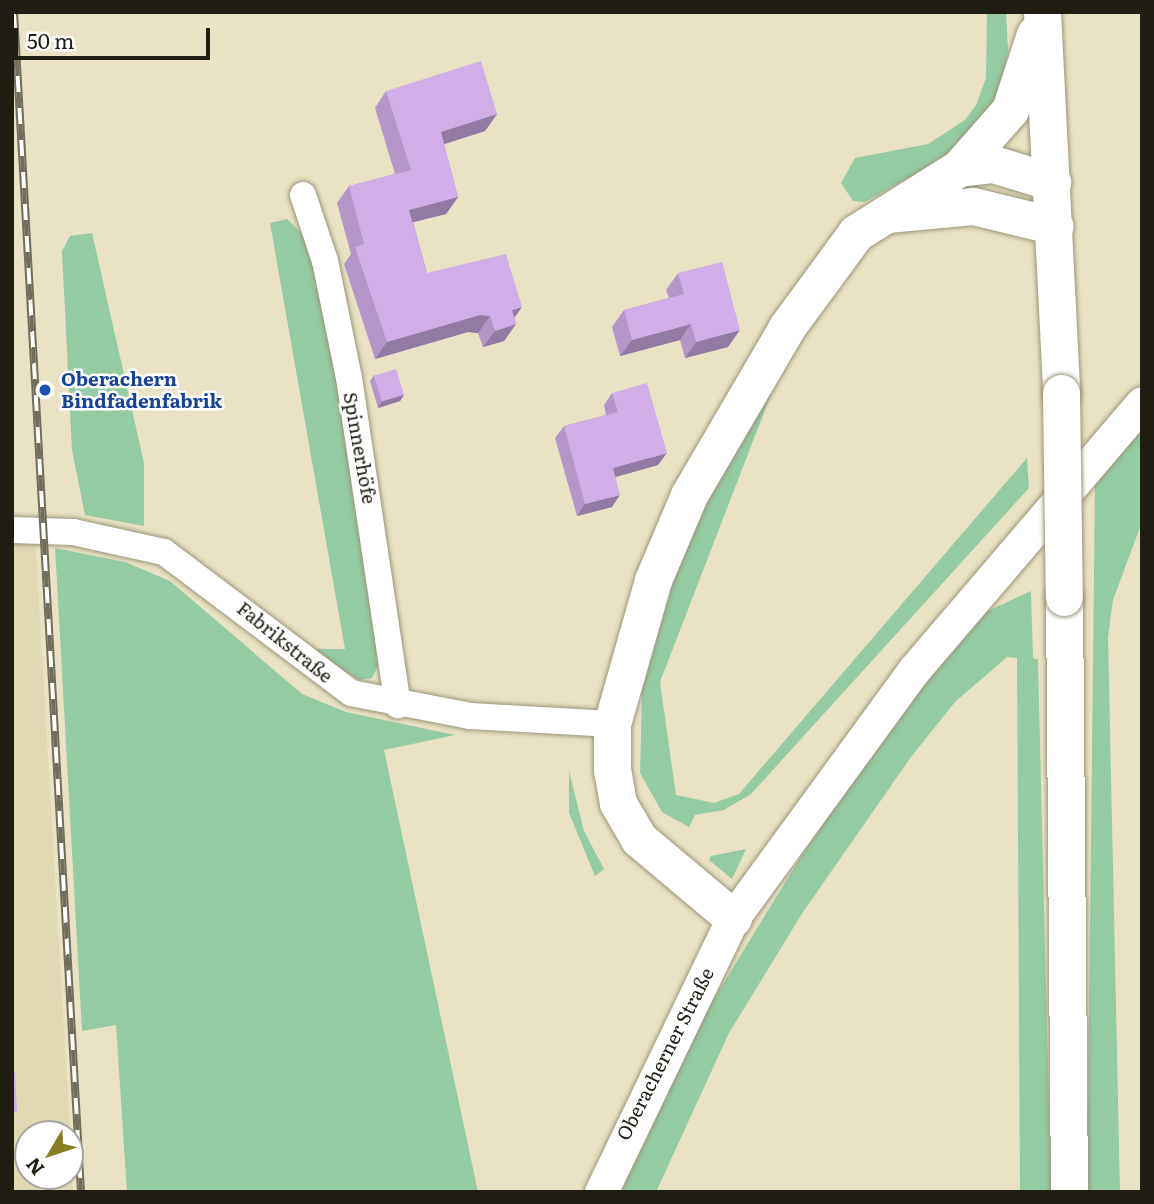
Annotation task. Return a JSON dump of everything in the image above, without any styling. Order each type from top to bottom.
[{"type":"main road","points":[[959,168],[1010,110],[1042,12]]},
{"type":"main road","points":[[1042,12],[1062,393],[1069,1192]]},
{"type":"main road","points":[[733,918],[639,839],[618,803],[611,724],[653,580],[689,495],[787,327],[856,233],[887,214],[931,180],[959,168],[993,164],[1052,182]]},
{"type":"main road","points":[[887,214],[974,206],[1055,226]]},
{"type":"street","name":"Spinnerhöfe","points":[[303,195],[326,261],[349,378],[398,705]]},
{"type":"street","name":"Oberacherner Straße","points":[[601,1192],[733,918],[914,670],[1142,403]]},
{"type":"street","name":"Fabrikstraße","points":[[12,530],[73,532],[164,552],[351,693],[398,705],[611,724]]},
{"type":"shaded area","points":[[12,517],[34,518],[69,1120],[14,1120],[14,1190],[73,1192],[12,1192]]},
{"type":"green space","points":[[987,12],[1006,12],[1008,50],[996,110],[965,146],[865,202],[853,201],[841,183],[855,158],[928,144],[965,120],[976,105],[986,78]]},
{"type":"green space","points":[[287,219],[313,244],[378,594],[382,658],[372,678],[359,680],[311,649],[345,649],[270,223]]},
{"type":"green space","points":[[92,233],[144,463],[144,526],[85,515],[72,450],[62,251],[70,236]]},
{"type":"green space","points":[[787,353],[660,682],[676,795],[714,803],[739,794],[1027,458],[1029,488],[751,794],[724,810],[695,815],[689,827],[662,812],[640,773],[642,690],[689,527]]},
{"type":"green space","points":[[1142,422],[1142,522],[1113,600],[1108,637],[1120,1192],[1087,1192],[1095,486]]},
{"type":"green space","points":[[55,548],[125,562],[170,581],[302,694],[346,712],[455,735],[384,750],[478,1192],[127,1192],[116,1025],[82,1031]]},
{"type":"green space","points":[[1031,591],[1033,658],[1038,660],[1051,1192],[1020,1192],[1017,658],[1007,657],[955,702],[911,757],[803,912],[729,1033],[656,1192],[621,1192],[707,1010],[802,855],[913,694],[986,612]]},
{"type":"green space","points":[[569,771],[584,831],[604,869],[595,876],[569,813]]},
{"type":"green space","points":[[746,849],[732,879],[709,860],[711,856]]},
{"type":"building","points":[[481,61],[497,114],[441,132],[458,197],[409,210],[427,273],[506,254],[522,307],[512,310],[516,324],[495,331],[490,316],[480,315],[387,342],[355,247],[364,244],[349,186],[411,170],[386,91]]},
{"type":"building","points":[[722,262],[740,330],[696,342],[691,324],[632,340],[624,310],[684,294],[678,273]]},
{"type":"building","points":[[396,369],[404,395],[382,402],[374,376]]},
{"type":"building","points":[[647,383],[667,453],[613,468],[620,495],[585,504],[564,426],[618,412],[612,393]]},
{"type":"building","points":[[12,1072],[15,1072],[17,1112],[12,1112]]},
{"type":"railway","points":[[14,12],[81,1192]]},
{"type":"place","name":"Oberachern Bindfadenfabrik","points":[[45,390]]}]
